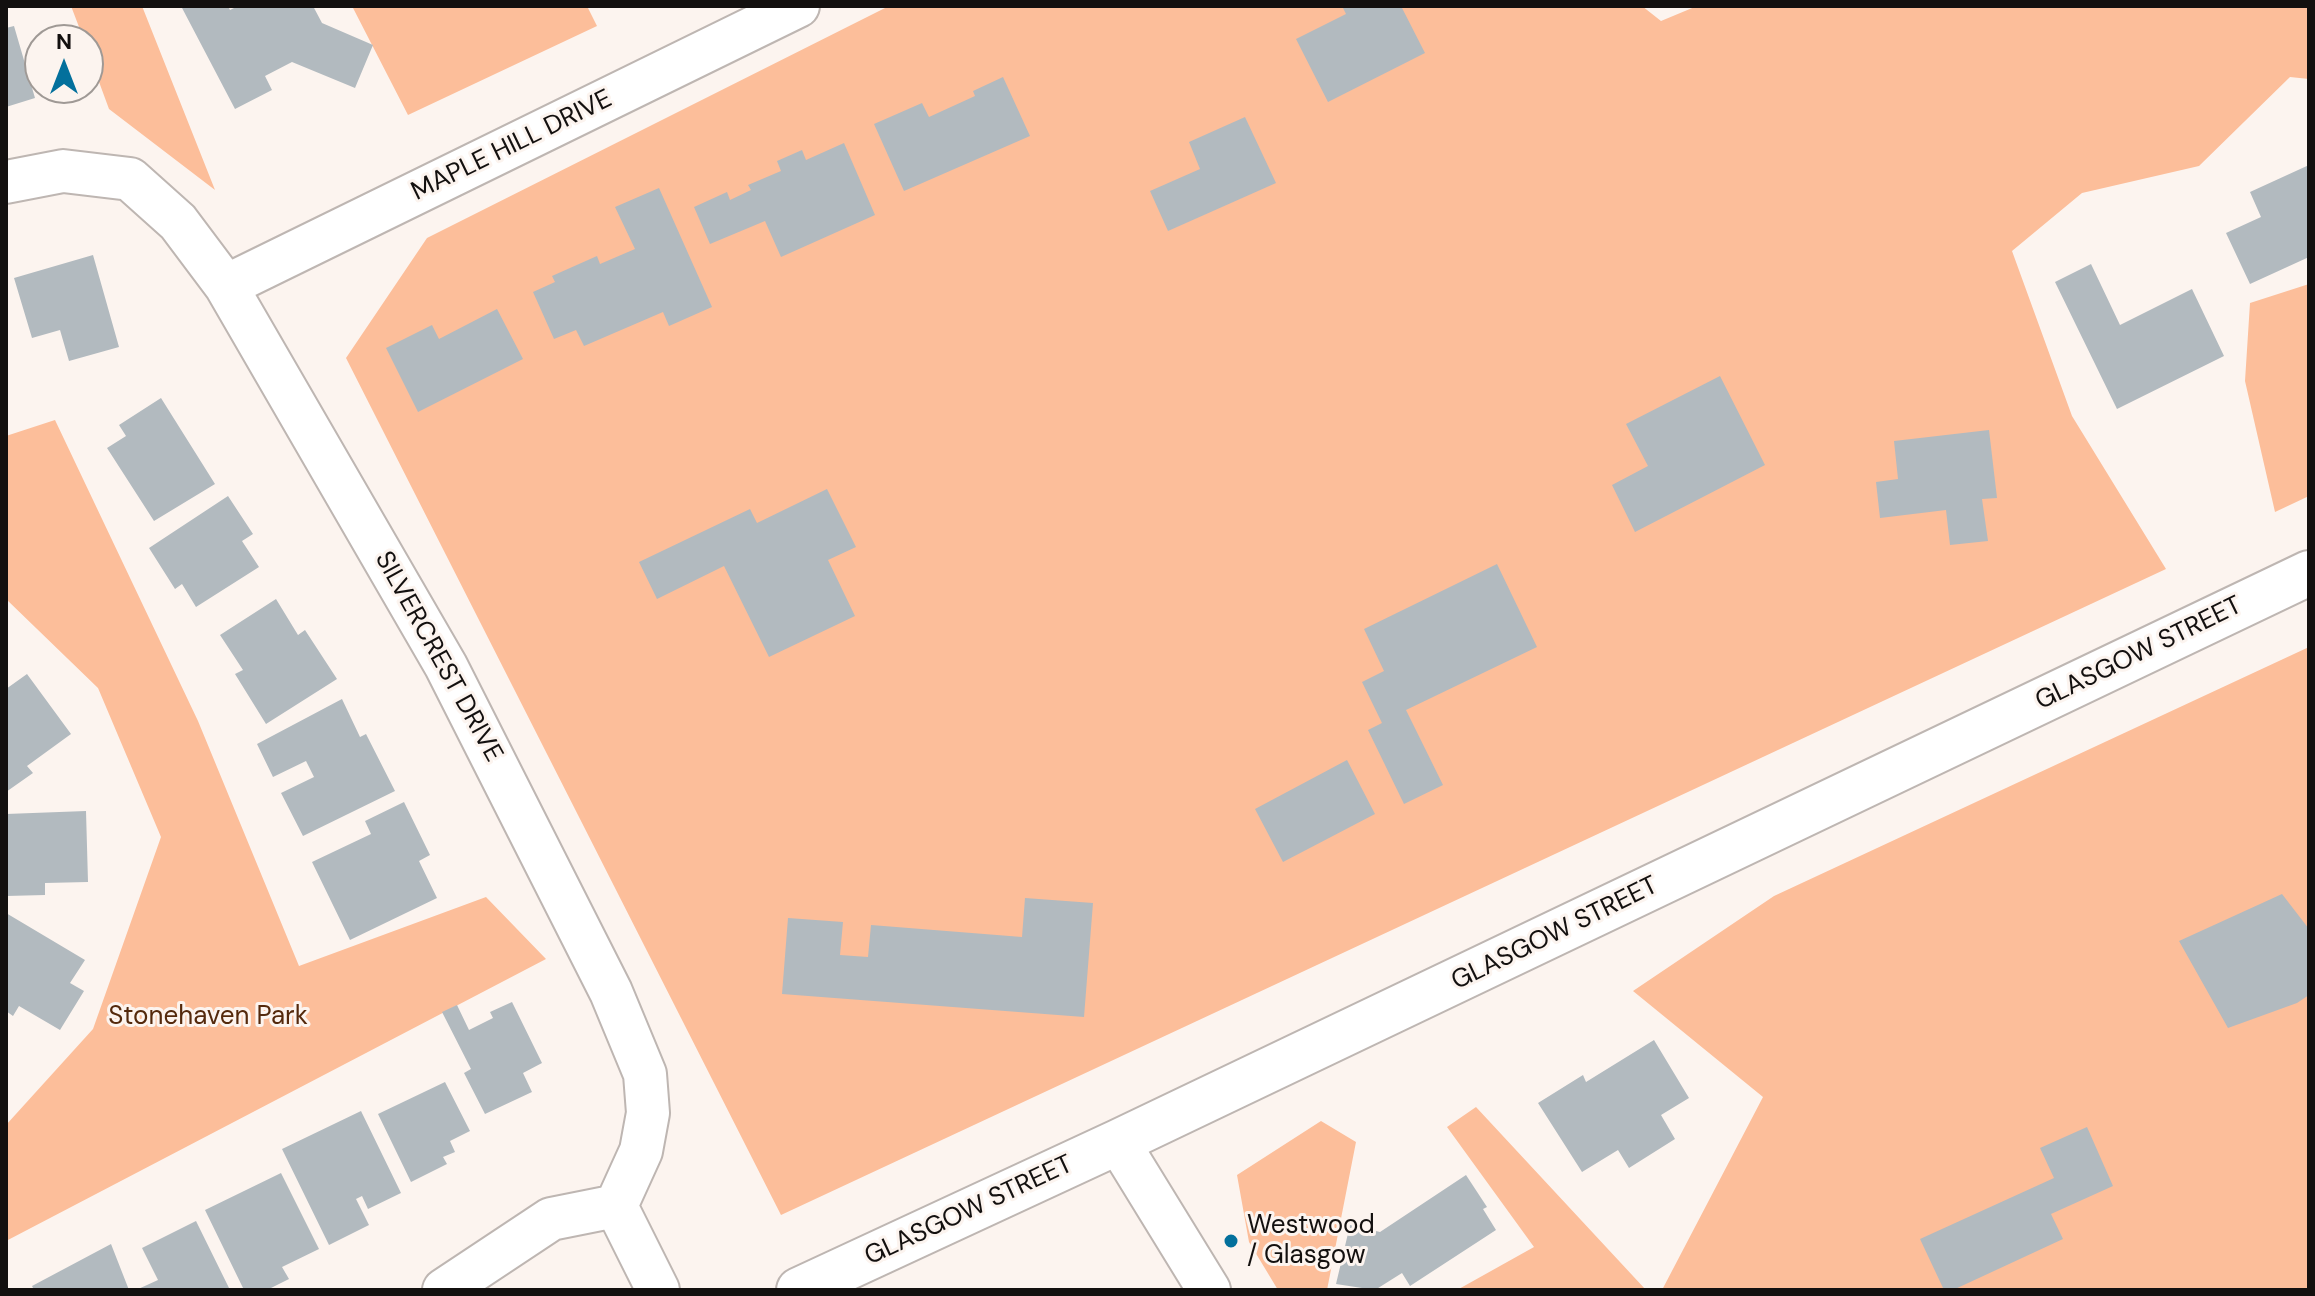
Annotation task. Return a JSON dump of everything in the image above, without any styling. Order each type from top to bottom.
[{"type":"street","name":"MAPLE HILL DRIVE","points":[[226,286],[798,6]]},
{"type":"street","name":"SILVERCREST DRIVE","points":[[6,182],[63,171],[130,179],[178,222],[226,286],[446,666],[611,992],[645,1074],[648,1113],[641,1151],[616,1206]]},
{"type":"street","name":"GLASGOW STREET","points":[[799,1290],[1118,1142],[2309,573]]},
{"type":"street","points":[[1118,1142],[1209,1290]]},
{"type":"street","points":[[444,1290],[551,1219],[616,1206],[658,1290]]},
{"type":"green space","points":[[71,6],[142,6],[215,190],[109,109],[104,95],[104,24],[78,24]]},
{"type":"green space","points":[[352,6],[587,6],[597,26],[408,115]]},
{"type":"green space","points":[[889,6],[1642,6],[1661,21],[1697,6],[2309,6],[2309,79],[2290,77],[2199,166],[2082,193],[2012,251],[2072,416],[2166,569],[781,1215],[346,358],[427,238]]},
{"type":"green space","points":[[2309,284],[2309,496],[2275,512],[2245,381],[2250,303]]},
{"type":"green space","name":"Stonehaven Park","points":[[55,420],[198,721],[299,966],[486,897],[546,959],[6,1241],[6,1125],[93,1029],[161,837],[98,688],[6,599],[6,436]]},
{"type":"green space","points":[[2309,647],[2309,1290],[1662,1290],[1763,1097],[1633,991],[1774,896]]},
{"type":"green space","points":[[1476,1107],[1646,1290],[1457,1290],[1534,1247],[1447,1127]]},
{"type":"green space","points":[[1321,1121],[1356,1142],[1327,1290],[1278,1290],[1249,1242],[1237,1175]]},
{"type":"building","points":[[181,6],[228,6],[230,10],[238,6],[313,6],[322,23],[373,45],[355,88],[292,62],[265,76],[272,90],[235,109]]},
{"type":"building","points":[[1342,6],[1401,6],[1425,53],[1328,102],[1296,39],[1346,14]]},
{"type":"building","points":[[14,26],[24,60],[24,101],[6,107],[6,28]]},
{"type":"building","points":[[1003,77],[1030,136],[904,191],[874,124],[922,103],[929,117],[975,96],[973,91]]},
{"type":"building","points":[[1245,117],[1276,183],[1168,231],[1150,191],[1200,169],[1189,142]]},
{"type":"building","points":[[844,143],[875,215],[781,257],[765,221],[710,244],[694,207],[727,192],[730,200],[751,190],[748,185],[781,171],[777,161],[802,150],[806,160]]},
{"type":"building","points":[[2309,165],[2309,257],[2250,284],[2226,233],[2261,217],[2250,192]]},
{"type":"building","points":[[659,188],[712,307],[669,326],[663,312],[584,346],[576,330],[554,339],[533,292],[555,282],[552,276],[597,256],[600,264],[635,249],[615,207]]},
{"type":"building","points":[[93,255],[119,347],[69,361],[60,330],[32,338],[14,278]]},
{"type":"building","points":[[2091,264],[2120,325],[2192,289],[2224,356],[2117,409],[2055,282]]},
{"type":"building","points":[[497,309],[523,359],[418,412],[386,348],[432,325],[439,339]]},
{"type":"building","points":[[1720,376],[1765,465],[1635,532],[1612,485],[1648,466],[1626,424]]},
{"type":"building","points":[[161,398],[215,484],[154,521],[107,448],[126,436],[119,425]]},
{"type":"building","points":[[1989,430],[1997,498],[1982,499],[1988,541],[1950,545],[1946,510],[1880,518],[1876,482],[1898,479],[1894,441]]},
{"type":"building","points":[[827,489],[856,547],[828,560],[855,616],[769,657],[724,566],[657,599],[639,562],[750,509],[757,523]]},
{"type":"building","points":[[228,496],[253,534],[242,541],[259,567],[196,607],[182,584],[175,589],[149,548]]},
{"type":"building","points":[[1497,564],[1537,647],[1406,710],[1443,785],[1404,804],[1368,730],[1382,723],[1362,682],[1384,671],[1364,629]]},
{"type":"building","points":[[276,599],[298,635],[305,630],[337,679],[266,724],[235,674],[243,670],[220,635]]},
{"type":"building","points":[[27,674],[71,734],[27,766],[33,773],[6,792],[6,689]]},
{"type":"building","points":[[342,699],[360,737],[366,734],[395,791],[303,836],[281,793],[314,777],[306,761],[273,777],[257,744]]},
{"type":"building","points":[[1347,760],[1375,814],[1283,862],[1255,809]]},
{"type":"building","points":[[404,802],[430,855],[419,861],[437,898],[350,940],[312,862],[371,834],[365,821]]},
{"type":"building","points":[[86,811],[88,882],[45,883],[45,895],[6,896],[6,814]]},
{"type":"building","points":[[2282,894],[2309,929],[2309,995],[2297,1003],[2228,1028],[2179,941]]},
{"type":"building","points":[[1025,898],[1093,903],[1084,1017],[782,994],[788,918],[843,922],[840,955],[868,957],[871,925],[1022,937]]},
{"type":"building","points":[[6,913],[85,960],[70,983],[84,991],[60,1030],[19,1006],[13,1016],[6,1011]]},
{"type":"building","points":[[512,1002],[542,1063],[523,1073],[532,1092],[485,1114],[464,1073],[471,1069],[442,1012],[457,1005],[469,1030],[493,1018],[490,1012]]},
{"type":"building","points":[[1654,1040],[1689,1098],[1661,1115],[1675,1139],[1629,1168],[1618,1150],[1582,1172],[1538,1103],[1583,1075],[1586,1082]]},
{"type":"building","points":[[445,1082],[470,1131],[450,1141],[455,1152],[443,1157],[447,1164],[411,1182],[378,1114]]},
{"type":"building","points":[[361,1111],[401,1193],[368,1209],[362,1196],[356,1199],[369,1225],[329,1245],[282,1149]]},
{"type":"building","points":[[2087,1127],[2113,1186],[2051,1214],[2063,1239],[1953,1290],[1944,1290],[1920,1239],[2054,1178],[2040,1148]]},
{"type":"building","points":[[281,1173],[319,1249],[282,1267],[289,1279],[267,1290],[244,1290],[205,1210]]},
{"type":"building","points":[[1466,1175],[1487,1207],[1483,1209],[1496,1230],[1410,1286],[1402,1273],[1375,1290],[1336,1284],[1350,1225],[1380,1232]]},
{"type":"building","points":[[196,1221],[230,1290],[136,1290],[158,1280],[142,1248]]},
{"type":"building","points":[[111,1244],[129,1290],[34,1290],[32,1286]]},
{"type":"place","name":"Westwood / Glasgow","points":[[1231,1241]]}]
